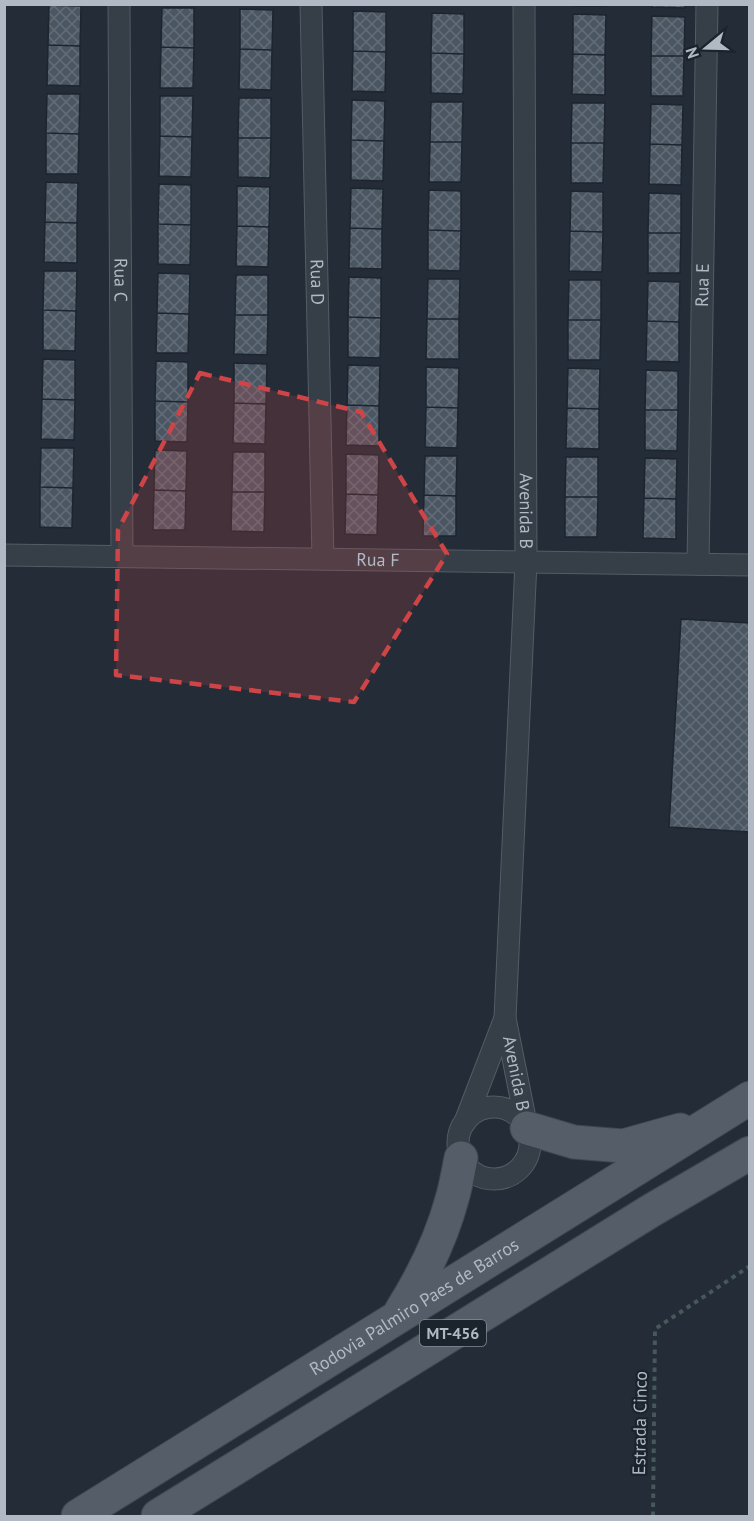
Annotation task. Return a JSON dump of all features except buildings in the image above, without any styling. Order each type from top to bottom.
[{"type":"main road","name":"Rodovia Palmiro Paes de Barros","points":[[78,1516],[750,1098]]},
{"type":"main road","points":[[527,1128],[574,1142],[623,1146],[716,1120]]},
{"type":"main road","name":"MT-456","points":[[158,1516],[642,1216],[750,1153]]},
{"type":"main road","points":[[397,1317],[420,1280],[438,1241],[452,1200],[461,1158]]},
{"type":"street","name":"Rua C","points":[[119,4],[122,556]]},
{"type":"street","name":"Rua D","points":[[311,4],[323,559]]},
{"type":"street","name":"Avenida B","points":[[524,4],[526,562],[505,1018],[527,1128]]},
{"type":"street","name":"Rua E","points":[[698,564],[707,4]]},
{"type":"street","name":"Rua F","points":[[4,555],[750,565]]},
{"type":"street","name":"Avenida B","points":[[465,1122],[505,1018]]},
{"type":"street","points":[[498,1107],[510,1110],[527,1128],[530,1140],[529,1153],[515,1173],[503,1178],[491,1179],[469,1168],[461,1158],[458,1145],[460,1133],[465,1122],[474,1113],[486,1108],[498,1107]]},
{"type":"path","name":"Estrada Cinco","points":[[653,1516],[655,1329],[750,1266]]},
{"type":"highlighted area","points":[[200,373],[361,412],[447,554],[354,702],[116,675],[118,530]]}]
